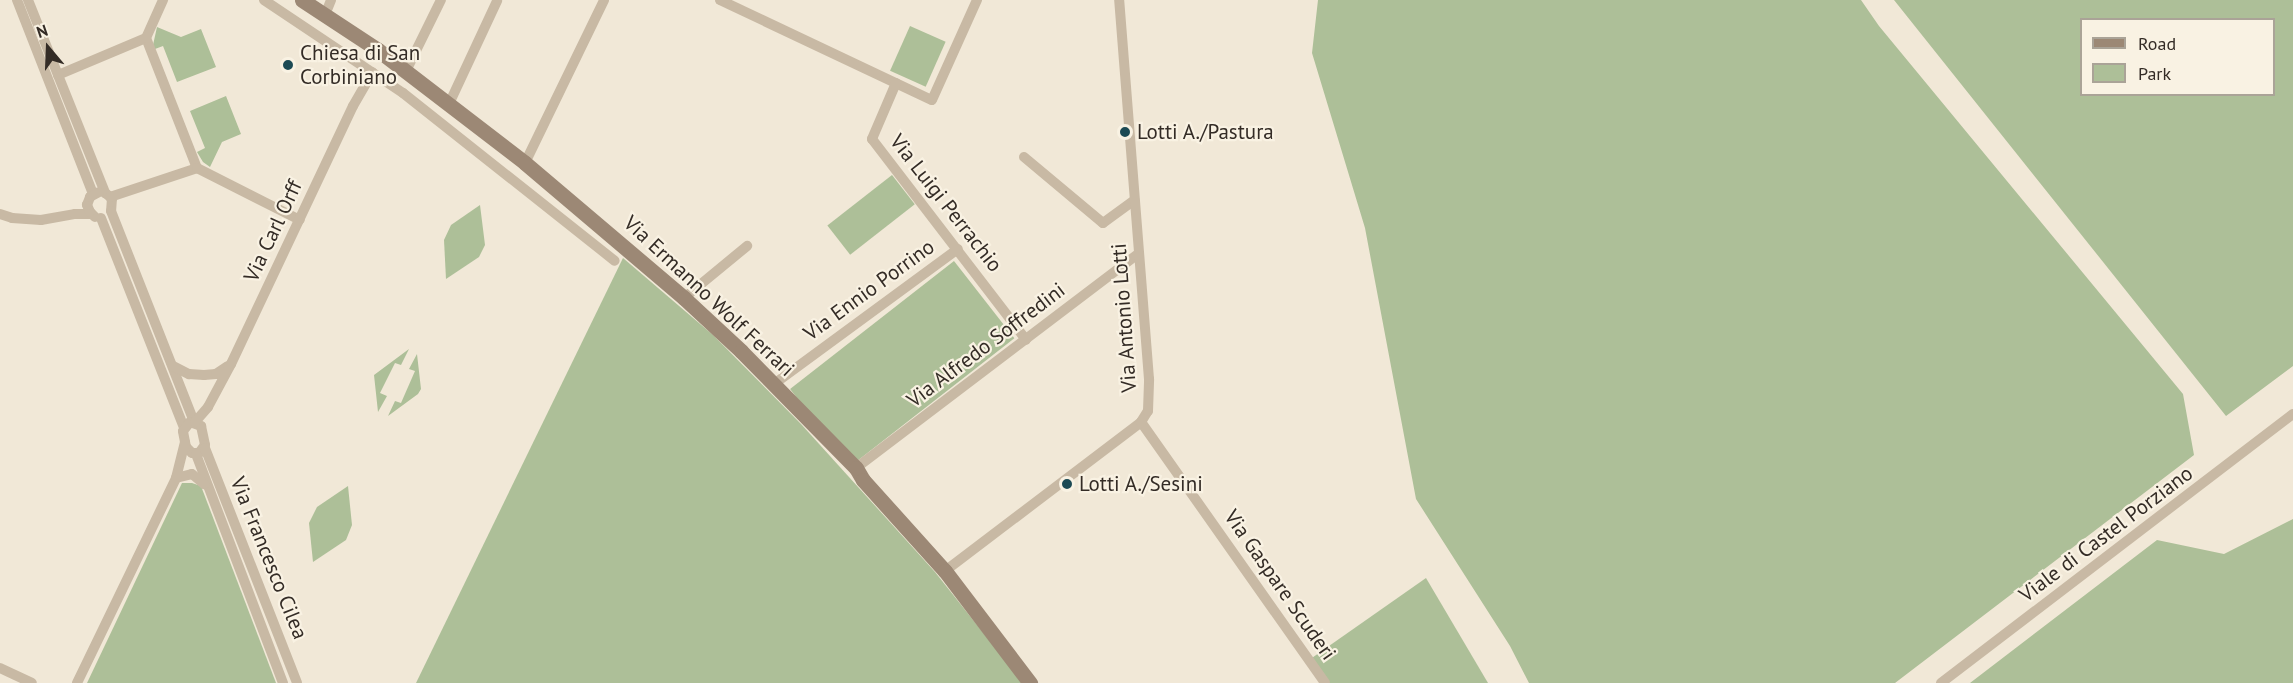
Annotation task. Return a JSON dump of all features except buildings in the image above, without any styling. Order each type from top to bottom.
[{"type":"street","points":[[16,0],[93,194],[93,212],[184,428],[185,442],[176,478],[77,683]]},
{"type":"street","name":"Via Francesco Cilea","points":[[28,0],[112,200],[172,366],[197,424],[198,452],[206,486],[283,683]]},
{"type":"street","points":[[58,75],[146,38],[163,0]]},
{"type":"street","name":"Via Ermanno Wolf Ferrari","points":[[264,0],[410,97],[615,261]]},
{"type":"street","name":"Via Ermanno Wolf Ferrari","points":[[302,0],[406,71],[525,163],[684,298],[774,384],[856,468],[863,480],[945,571],[1030,683]]},
{"type":"street","points":[[325,15],[331,0]]},
{"type":"street","points":[[406,71],[441,0]]},
{"type":"street","points":[[525,163],[604,0]]},
{"type":"street","points":[[720,0],[932,100],[977,0]]},
{"type":"street","name":"Via Antonio Lotti","points":[[945,571],[1141,422],[1148,411],[1149,379],[1119,0]]},
{"type":"street","points":[[449,104],[497,1]]},
{"type":"street","points":[[146,38],[197,168],[300,220]]},
{"type":"street","name":"Via Carl Orff","points":[[197,424],[231,364],[349,113],[373,72]]},
{"type":"street","name":"Via Luigi Perrachio","points":[[896,83],[872,139],[1026,340]]},
{"type":"street","points":[[1024,157],[1103,223],[1135,200]]},
{"type":"street","points":[[0,214],[12,218],[41,220],[93,212],[112,200],[197,168]]},
{"type":"street","points":[[93,194],[112,200]]},
{"type":"street","points":[[684,298],[747,246]]},
{"type":"street","name":"Via Ennio Porrino","points":[[774,384],[958,249]]},
{"type":"street","name":"Via Alfredo Soffredini","points":[[856,468],[1139,253]]},
{"type":"street","points":[[172,366],[186,373],[204,375],[216,374],[231,364]]},
{"type":"street","name":"Viale di Castel Porziano","points":[[1941,683],[2293,414]]},
{"type":"street","name":"Via Gaspare Scuderi","points":[[1141,422],[1325,683]]},
{"type":"street","points":[[184,428],[197,424]]},
{"type":"street","name":"Via Francesco Cilea","points":[[185,442],[188,450],[198,452]]},
{"type":"street","points":[[181,465],[198,452]]},
{"type":"street","name":"Via Francesco Cilea","points":[[198,452],[297,683]]},
{"type":"street","points":[[176,478],[192,474],[206,486]]},
{"type":"street","points":[[0,668],[32,683]]},
{"type":"green space","points":[[1318,0],[1861,0],[1879,26],[2183,394],[2194,455],[1895,683],[1529,683],[1510,646],[1416,499],[1365,228],[1312,53]]},
{"type":"green space","points":[[1894,0],[2293,0],[2293,366],[2226,416]]},
{"type":"green space","points":[[910,26],[946,42],[926,87],[890,71]]},
{"type":"green space","points":[[157,27],[181,37],[201,29],[216,67],[177,82],[163,46],[155,49],[153,45]]},
{"type":"green space","points":[[226,96],[241,134],[222,142],[210,167],[203,162],[197,152],[205,148],[190,111]]},
{"type":"green space","points":[[892,175],[915,204],[850,255],[827,225]]},
{"type":"green space","points":[[480,205],[485,245],[479,257],[446,279],[444,240],[451,225]]},
{"type":"green space","points":[[623,258],[713,335],[801,424],[935,572],[1023,683],[416,683]]},
{"type":"green space","points":[[954,261],[1014,338],[850,466],[790,389]]},
{"type":"green space","points":[[409,349],[401,365],[395,363],[380,393],[387,396],[378,412],[374,375]]},
{"type":"green space","points":[[417,354],[421,389],[418,394],[388,416],[395,401],[401,403],[415,371],[409,369]]},
{"type":"green space","points":[[182,483],[201,486],[276,683],[87,683]]},
{"type":"green space","points":[[348,486],[352,525],[346,540],[313,562],[309,523],[317,507]]},
{"type":"green space","points":[[2293,519],[2293,683],[1970,683],[2157,540],[2224,554]]},
{"type":"green space","points":[[1426,578],[1488,683],[1325,683],[1309,660]]},
{"type":"place","name":"Chiesa di San Corbiniano","points":[[288,65]]},
{"type":"place","name":"Lotti A./Pastura","points":[[1125,132]]},
{"type":"place","name":"Lotti A./Sesini","points":[[1067,484]]}]
